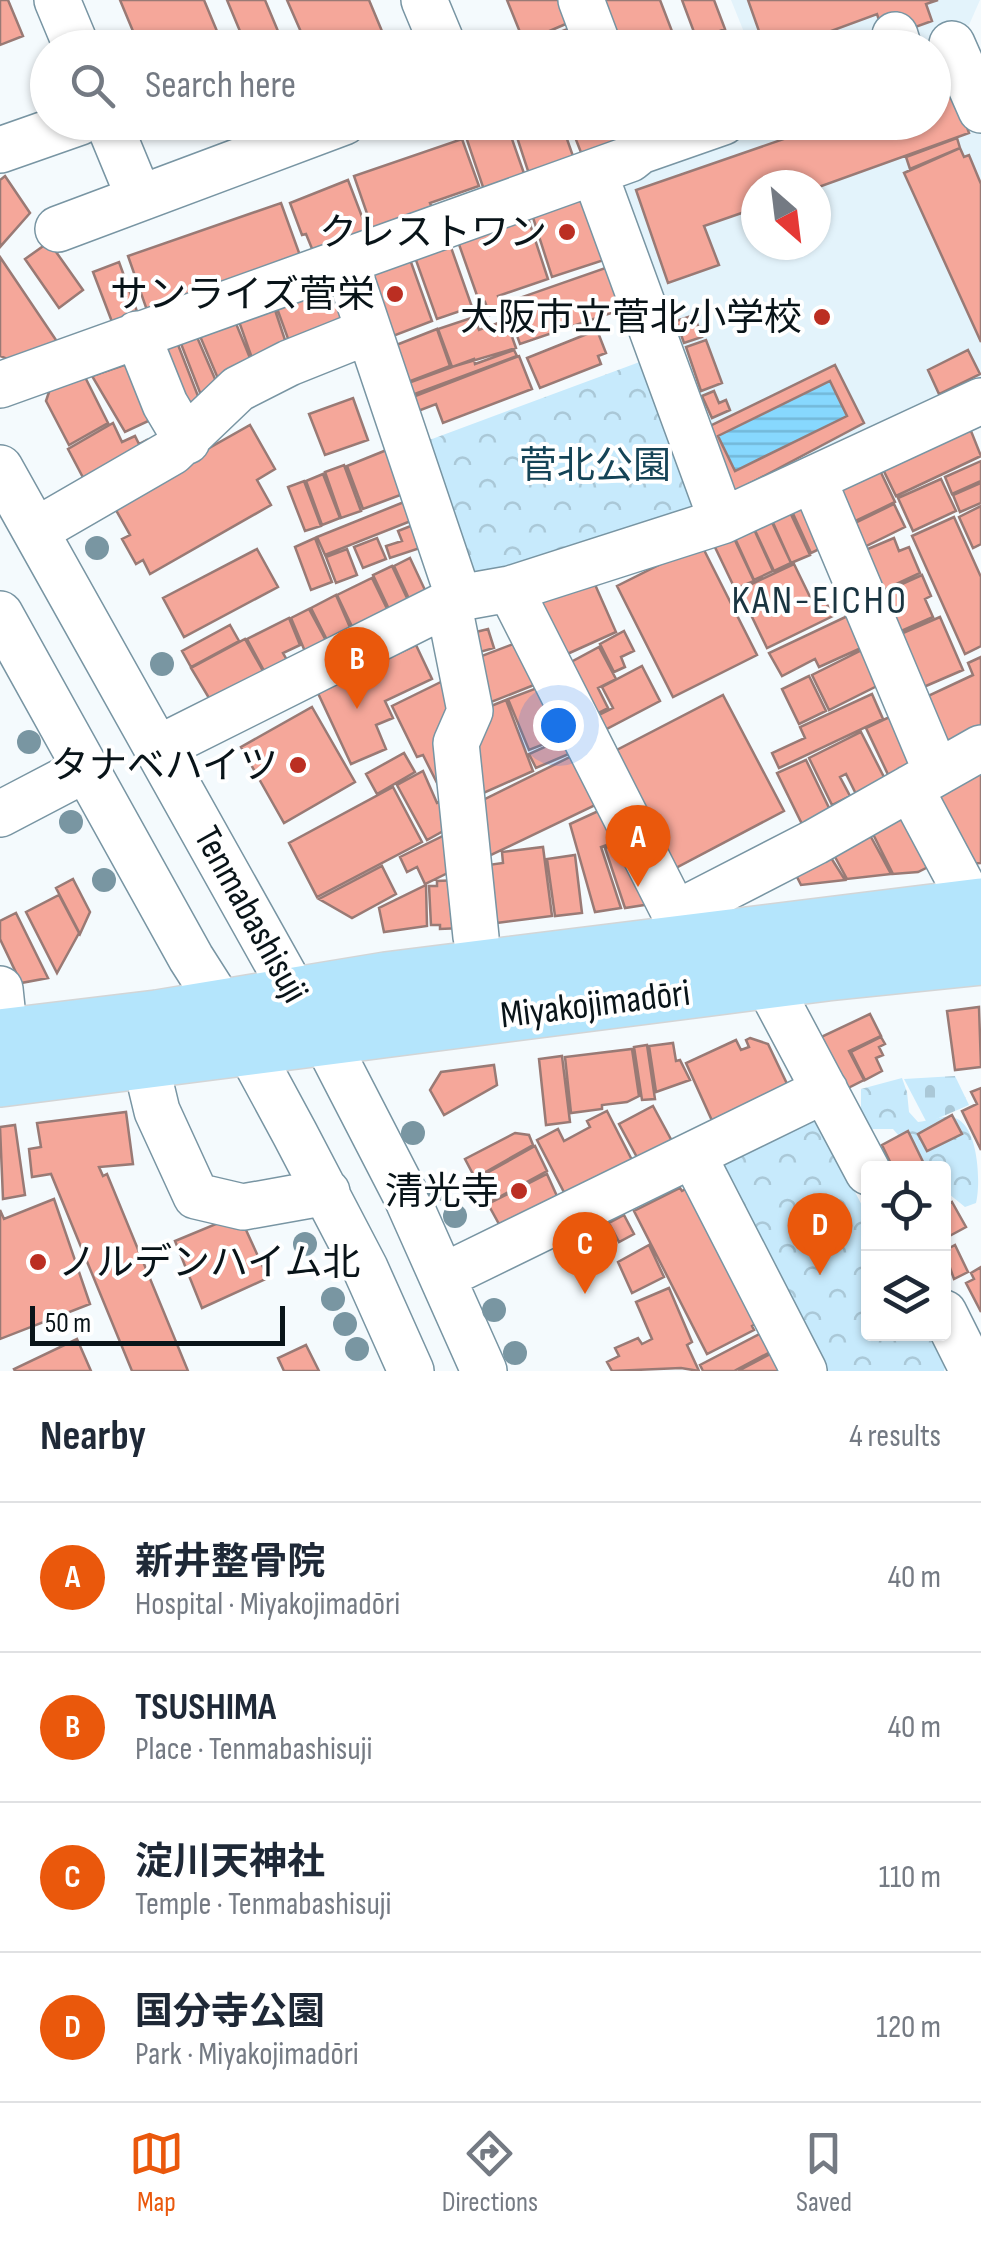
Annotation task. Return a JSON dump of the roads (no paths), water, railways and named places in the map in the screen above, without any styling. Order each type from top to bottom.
[{"type":"main road","name":"Miyakojimadōri","points":[[310,1017],[386,980],[729,937],[978,923]]},
{"type":"main road","name":"Miyakojimadōri","points":[[1,1035],[145,1061],[236,1028],[310,1017],[767,982],[978,923]]},
{"type":"main road","points":[[1,1035],[156,1018],[236,1028]]},
{"type":"street","points":[[57,0],[70,30]]},
{"type":"street","points":[[424,0],[436,30]]},
{"type":"street","points":[[581,0],[592,30]]},
{"type":"street","points":[[951,68],[981,110]]},
{"type":"street","points":[[0,150],[30,140]]},
{"type":"street","points":[[116,140],[140,197]]},
{"type":"street","points":[[58,229],[295,140]]},
{"type":"street","points":[[0,384],[630,159],[633,140]]},
{"type":"street","points":[[594,172],[722,521]]},
{"type":"street","points":[[345,260],[454,602],[470,711],[456,743],[476,937]]},
{"type":"street","points":[[37,530],[187,441],[238,389],[289,363],[370,331]]},
{"type":"street","points":[[137,334],[165,404],[187,441]]},
{"type":"street","points":[[159,748],[454,602],[510,589],[722,521],[977,415]]},
{"type":"street","name":"Tenmabashisuji","points":[[0,468],[310,1017],[406,1196],[484,1371]]},
{"type":"street","points":[[814,481],[978,923]]},
{"type":"street","points":[[510,589],[675,914]]},
{"type":"street","name":"Tenmabashisuji","points":[[0,614],[327,1192],[411,1371]]},
{"type":"street","points":[[675,914],[815,842],[981,748]]},
{"type":"street","points":[[0,814],[86,769]]},
{"type":"street","points":[[675,914],[692,914],[729,937]]},
{"type":"street","points":[[767,982],[862,1161]]},
{"type":"street","points":[[145,1061],[156,1111],[196,1196],[244,1207],[327,1192]]},
{"type":"street","points":[[444,1276],[825,1090]]},
{"type":"street","points":[[693,1156],[804,1371]]},
{"type":"street","points":[[951,1327],[973,1371]]},
{"type":"water","points":[[830,381],[847,416],[735,471],[718,436]]},
{"type":"place","name":"クレストワン","points":[[567,232]]},
{"type":"place","name":"サンライズ菅栄","points":[[395,294]]},
{"type":"place","name":"大阪市立菅北小学校","points":[[822,317]]},
{"type":"place","name":"TSUSHIMA","points":[[357,709]]},
{"type":"place","name":"タナベハイツ","points":[[298,765]]},
{"type":"place","name":"新井整骨院","points":[[638,887]]},
{"type":"place","name":"清光寺","points":[[519,1191]]},
{"type":"place","name":"ノルデンハイム北","points":[[38,1262]]},
{"type":"place","name":"国分寺公園","points":[[820,1275]]},
{"type":"place","name":"淀川天神社","points":[[585,1294]]},
{"type":"district","name":"KAN-EICHO","points":[[820,599]]},
{"type":"park label","name":"菅北公園","points":[[595,465]]}]
